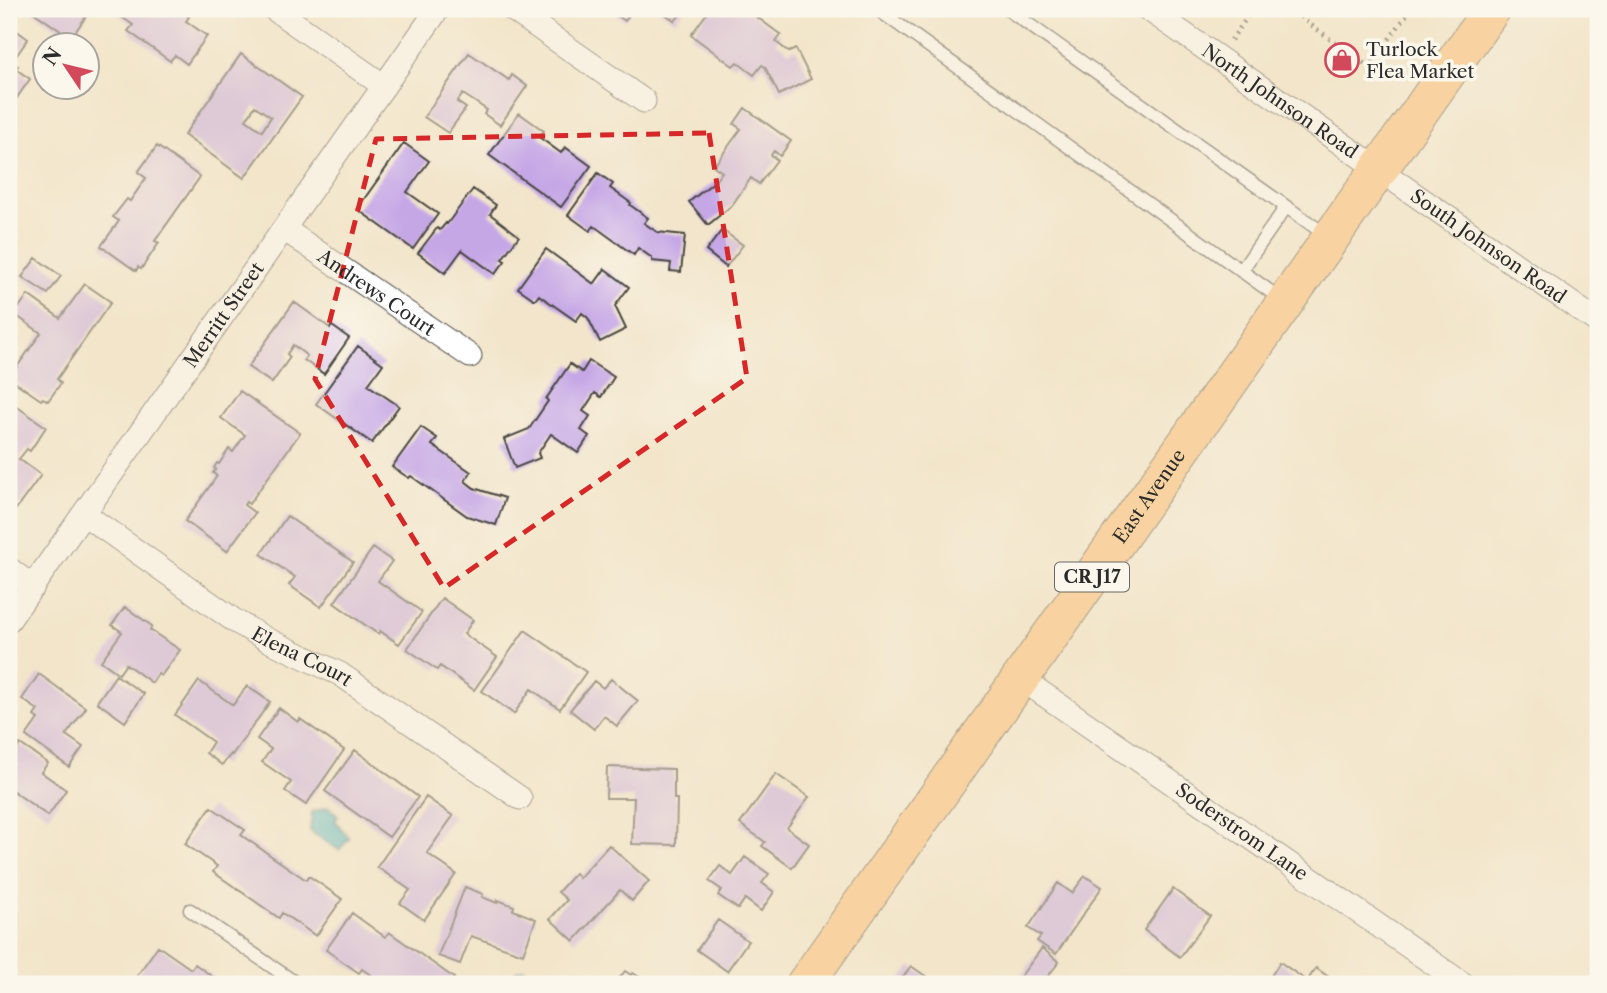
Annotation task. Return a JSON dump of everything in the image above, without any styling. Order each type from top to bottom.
[{"type":"main road","name":"East Avenue","points":[[805,984],[1492,9]]},
{"type":"street","points":[[274,9],[384,86]]},
{"type":"street","name":"Merritt Street","points":[[9,620],[438,9]]},
{"type":"street","points":[[512,9],[644,101]]},
{"type":"street","name":"North Johnson Road","points":[[1148,9],[1378,171]]},
{"type":"street","name":"South Johnson Road","points":[[1378,171],[1598,323]]},
{"type":"street","name":"Andrews Court","points":[[284,229],[470,356]]},
{"type":"street","name":"Elena Court","points":[[84,514],[235,621],[340,674],[520,798]]},
{"type":"street","points":[[9,569],[33,587]]},
{"type":"street","name":"Soderstrom Lane","points":[[1020,678],[1464,984]]},
{"type":"lane","points":[[877,9],[1285,303]]},
{"type":"lane","points":[[1007,9],[1331,239]]},
{"type":"lane","points":[[1241,271],[1286,206]]},
{"type":"lane","points":[[190,910],[297,984]]},
{"type":"path","points":[[1218,58],[1253,9]]},
{"type":"path","points":[[1289,9],[1369,68],[1411,9]]},
{"type":"highlighted area","points":[[709,133],[747,378],[444,588],[315,379],[376,139]]},
{"type":"water","points":[[329,807],[338,816],[335,821],[349,838],[339,850],[310,831],[312,812]]},
{"type":"water","points":[[523,969],[530,973],[533,984],[511,984],[514,974]]},
{"type":"building","points":[[29,9],[91,9],[75,32],[62,32]]},
{"type":"building","points":[[178,9],[189,17],[186,21],[207,36],[187,64],[175,55],[170,61],[128,31],[133,25],[113,11]]},
{"type":"building","points":[[608,9],[633,9],[625,21]]},
{"type":"building","points":[[658,9],[685,9],[675,21]]},
{"type":"building","points":[[710,9],[746,9],[781,35],[776,42],[789,52],[796,49],[811,79],[779,95],[762,65],[754,75],[737,62],[733,66],[691,35]]},
{"type":"building","points":[[9,25],[28,39],[12,62],[18,66],[16,69],[30,79],[9,109]]},
{"type":"building","points":[[469,53],[509,80],[512,75],[527,86],[500,125],[484,114],[487,110],[463,94],[457,102],[466,108],[448,133],[424,117]]},
{"type":"building","points":[[241,54],[302,97],[244,178],[184,135]],"holes":[[[255,106],[271,117],[262,131],[246,120]]]},
{"type":"building","points":[[745,108],[791,141],[780,156],[774,151],[771,155],[777,160],[759,184],[751,178],[732,205],[708,225],[689,202],[722,172],[714,166],[741,129],[734,124]]},
{"type":"building","points":[[519,113],[544,131],[539,137],[561,153],[565,147],[591,166],[561,207],[489,155]]},
{"type":"building","points":[[404,143],[429,161],[407,192],[438,214],[413,249],[357,209]]},
{"type":"building","points":[[157,146],[200,177],[155,241],[159,243],[141,269],[138,267],[136,271],[101,246],[119,221],[113,217],[127,199],[130,201],[146,178],[138,172]]},
{"type":"building","points":[[598,173],[613,184],[610,188],[648,218],[644,223],[657,232],[685,235],[681,272],[670,271],[671,263],[652,261],[652,258],[638,248],[634,255],[594,226],[590,231],[568,215]]},
{"type":"building","points":[[473,189],[496,205],[490,214],[519,236],[495,274],[462,250],[445,273],[418,253],[437,228],[440,230],[447,224]]},
{"type":"building","points":[[722,230],[743,245],[726,267],[706,251]]},
{"type":"building","points":[[546,249],[594,284],[605,269],[629,287],[615,306],[626,329],[600,342],[588,318],[582,313],[576,321],[539,295],[535,300],[518,288]]},
{"type":"building","points":[[36,258],[61,276],[48,294],[22,277]]},
{"type":"building","points":[[85,284],[111,302],[57,379],[61,383],[48,401],[43,398],[41,400],[9,378],[41,333],[14,314],[28,295],[60,318]]},
{"type":"building","points":[[294,302],[349,338],[324,374],[304,360],[307,356],[293,345],[287,354],[290,357],[272,383],[248,367]]},
{"type":"building","points":[[358,346],[383,364],[368,385],[399,406],[372,443],[316,404]]},
{"type":"building","points":[[589,361],[614,377],[601,397],[595,393],[583,411],[590,416],[581,430],[589,436],[578,453],[551,434],[538,453],[540,458],[515,468],[504,439],[529,429],[570,364],[582,372]]},
{"type":"building","points":[[240,391],[300,433],[249,504],[246,502],[244,505],[255,513],[227,551],[185,521],[217,476],[213,473],[217,463],[219,464],[229,449],[233,452],[245,435],[221,418]]},
{"type":"building","points":[[16,406],[46,427],[30,451],[27,449],[19,459],[41,475],[16,509],[9,503],[9,416]]},
{"type":"building","points":[[421,427],[437,438],[432,445],[471,472],[465,481],[474,488],[505,498],[496,525],[467,516],[411,476],[409,478],[392,467]]},
{"type":"building","points":[[287,516],[353,562],[321,607],[289,585],[295,577],[261,554]]},
{"type":"building","points":[[373,548],[392,561],[378,581],[422,612],[399,644],[380,631],[378,634],[334,603]]},
{"type":"building","points":[[442,598],[473,620],[464,634],[497,657],[474,690],[440,666],[437,670],[407,649]]},
{"type":"building","points":[[125,607],[152,626],[150,630],[180,650],[161,676],[158,674],[152,683],[126,664],[119,674],[101,661],[122,632],[112,625]]},
{"type":"building","points":[[525,630],[586,672],[560,709],[531,689],[514,714],[482,691]]},
{"type":"building","points":[[39,674],[86,708],[66,735],[83,747],[69,767],[26,736],[38,719],[34,716],[38,710],[22,699]]},
{"type":"building","points":[[116,675],[144,694],[125,722],[97,702]]},
{"type":"building","points":[[611,679],[638,701],[617,726],[604,716],[594,729],[570,710],[594,681],[603,688]]},
{"type":"building","points":[[199,681],[233,705],[247,686],[270,702],[222,765],[206,753],[213,742],[175,715]]},
{"type":"building","points":[[279,708],[298,722],[300,719],[344,750],[306,805],[285,791],[291,782],[262,762],[271,749],[257,739]]},
{"type":"building","points":[[14,744],[18,747],[20,744],[48,763],[41,772],[66,790],[48,816],[9,788],[9,751]]},
{"type":"building","points":[[355,750],[418,797],[389,837],[325,791]]},
{"type":"building","points":[[607,767],[674,769],[674,799],[677,799],[676,845],[632,844],[634,798],[606,798]]},
{"type":"building","points":[[776,774],[809,797],[787,828],[809,844],[792,868],[762,846],[765,842],[740,824]]},
{"type":"building","points":[[426,797],[453,816],[427,853],[456,874],[424,920],[400,903],[410,890],[377,867]]},
{"type":"building","points":[[211,807],[245,830],[241,835],[306,880],[309,876],[342,899],[316,936],[282,913],[279,918],[213,872],[217,866],[185,844]]},
{"type":"building","points":[[609,845],[649,881],[632,901],[620,890],[574,941],[550,919],[567,900],[558,892],[575,873],[579,878]]},
{"type":"building","points":[[745,857],[769,874],[762,883],[774,892],[761,911],[745,899],[738,909],[718,895],[722,890],[709,881],[720,866],[732,875]]},
{"type":"building","points":[[1085,876],[1102,887],[1056,954],[1037,941],[1041,936],[1028,928],[1058,883],[1072,893]]},
{"type":"building","points":[[465,887],[497,903],[498,900],[514,906],[513,910],[536,919],[523,954],[471,936],[460,964],[438,956]]},
{"type":"building","points":[[1173,889],[1210,916],[1180,957],[1144,930]]},
{"type":"building","points":[[352,913],[385,937],[389,932],[454,978],[450,984],[384,984],[362,969],[359,973],[326,950]]},
{"type":"building","points":[[718,920],[748,941],[727,971],[697,950]]},
{"type":"building","points":[[158,946],[191,969],[195,964],[223,984],[132,983]]},
{"type":"building","points":[[1042,948],[1059,962],[1042,984],[1015,984]]},
{"type":"building","points":[[1280,962],[1307,981],[1316,968],[1330,978],[1326,984],[1266,984]]},
{"type":"building","points":[[911,966],[937,984],[898,984]]},
{"type":"building","points":[[625,971],[650,984],[623,984],[618,980]]},
{"type":"place","name":"Turlock Flea Market","points":[[1342,60]]}]
